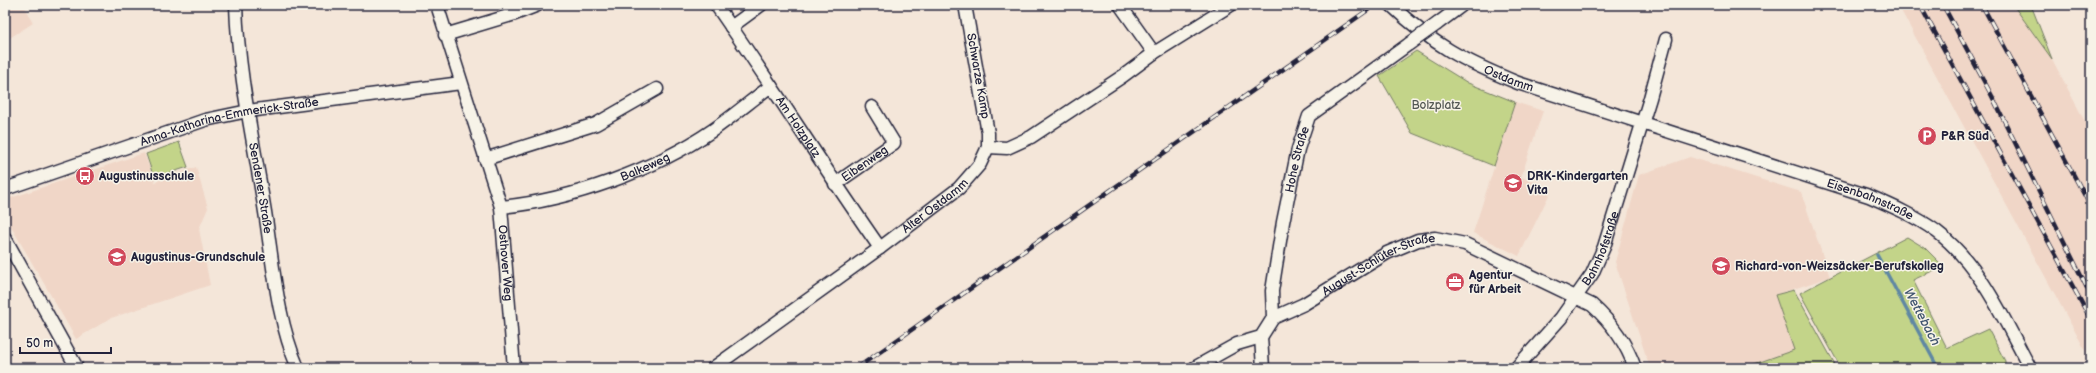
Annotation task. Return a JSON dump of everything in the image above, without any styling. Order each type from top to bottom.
[{"type":"street","name":"Sendener Straße","points":[[236,5],[240,56],[248,111],[278,293],[287,333],[298,368]]},
{"type":"street","name":"Osthover Weg","points":[[437,5],[445,35],[501,207],[514,368]]},
{"type":"street","points":[[445,35],[515,14],[538,5]]},
{"type":"street","name":"Am Holzplatz","points":[[716,5],[835,184],[880,248]]},
{"type":"street","points":[[731,27],[761,5]]},
{"type":"street","name":"Schwarze Kamp","points":[[966,5],[988,133],[988,147]]},
{"type":"street","points":[[1120,5],[1154,53]]},
{"type":"street","points":[[988,147],[1007,148],[1031,137],[1123,76],[1154,53],[1231,5]]},
{"type":"street","name":"Ostdamm","points":[[1391,5],[1434,42],[1482,69],[1518,83],[1642,123]]},
{"type":"street","name":"Hohe Straße","points":[[1273,318],[1272,290],[1283,222],[1302,136],[1309,116],[1461,6]]},
{"type":"street","name":"Bahnhofstraße","points":[[1516,368],[1576,298],[1592,274],[1604,247],[1666,39]]},
{"type":"street","name":"Anna-Katharina-Emmerick-Straße","points":[[5,189],[183,127],[248,111],[461,83]]},
{"type":"street","name":"Balkeweg","points":[[501,207],[587,190],[646,166],[712,131],[771,86]]},
{"type":"street","points":[[485,159],[596,124],[657,89]]},
{"type":"street","name":"Eibenweg","points":[[835,184],[899,140],[872,107]]},
{"type":"street","name":"Eisenbahnstraße","points":[[1642,123],[1868,196],[1914,217],[1936,231],[1954,246],[1991,296],[2030,368]]},
{"type":"street","name":"Alter Ostdamm","points":[[713,368],[880,248],[959,188],[980,164],[988,147]]},
{"type":"street","points":[[5,238],[76,368]]},
{"type":"street","name":"August-Schlüter-Straße","points":[[1273,318],[1304,304],[1387,253],[1418,240],[1435,238],[1466,244],[1592,305],[1605,317],[1622,338],[1636,368]]},
{"type":"street","points":[[1263,368],[1262,337],[1273,318]]},
{"type":"street","points":[[1194,368],[1237,344],[1262,337]]},
{"type":"shaded area","points":[[5,5],[24,5],[33,23],[5,41]]},
{"type":"shaded area","points":[[1898,5],[2013,5],[2052,59],[2091,133],[2091,361]]},
{"type":"shaded area","name":"DRK-Kindergarten Vita","points":[[1515,102],[1543,111],[1521,177],[1552,189],[1519,256],[1473,233]]},
{"type":"shaded area","name":"Augustinus-Grundschule","points":[[144,153],[155,182],[196,167],[208,208],[199,229],[210,285],[111,318],[76,339],[5,216],[5,200]]},
{"type":"shaded area","name":"Richard-von-Weizsäcker-Berufskolleg","points":[[1690,157],[1801,192],[1830,277],[1775,295],[1795,350],[1743,368],[1650,368],[1615,262],[1639,175]]},
{"type":"green space","points":[[2013,5],[2031,5],[2052,59]]},
{"type":"green space","name":"Bolzplatz","points":[[1416,51],[1468,83],[1515,102],[1494,166],[1412,133],[1379,76]]},
{"type":"green space","points":[[179,142],[188,167],[154,178],[146,154]]},
{"type":"green space","points":[[1907,237],[1925,248],[1943,266],[1913,280],[1947,348],[1988,329],[2005,361],[2005,368],[1841,368],[1800,293]]},
{"type":"green space","points":[[1794,290],[1837,368],[1743,368],[1794,350],[1775,295]]},
{"type":"waterway","name":"Wettebach","points":[[1877,255],[1938,368]]},
{"type":"railway","points":[[857,368],[1375,5]]},
{"type":"railway","points":[[1920,5],[2091,320]]},
{"type":"railway","points":[[1943,5],[1992,96],[2091,296]]},
{"type":"railway","points":[[1982,5],[2091,207]]},
{"type":"place","name":"P&R Süd","points":[[1927,136]]},
{"type":"place","name":"Augustinusschule","points":[[85,176]]},
{"type":"place","name":"DRK-Kindergarten Vita","points":[[1513,183]]},
{"type":"place","name":"Augustinus-Grundschule","points":[[117,257]]},
{"type":"place","name":"Richard-von-Weizsäcker-Berufskolleg","points":[[1721,266]]},
{"type":"place","name":"Agentur für Arbeit","points":[[1455,282]]}]
